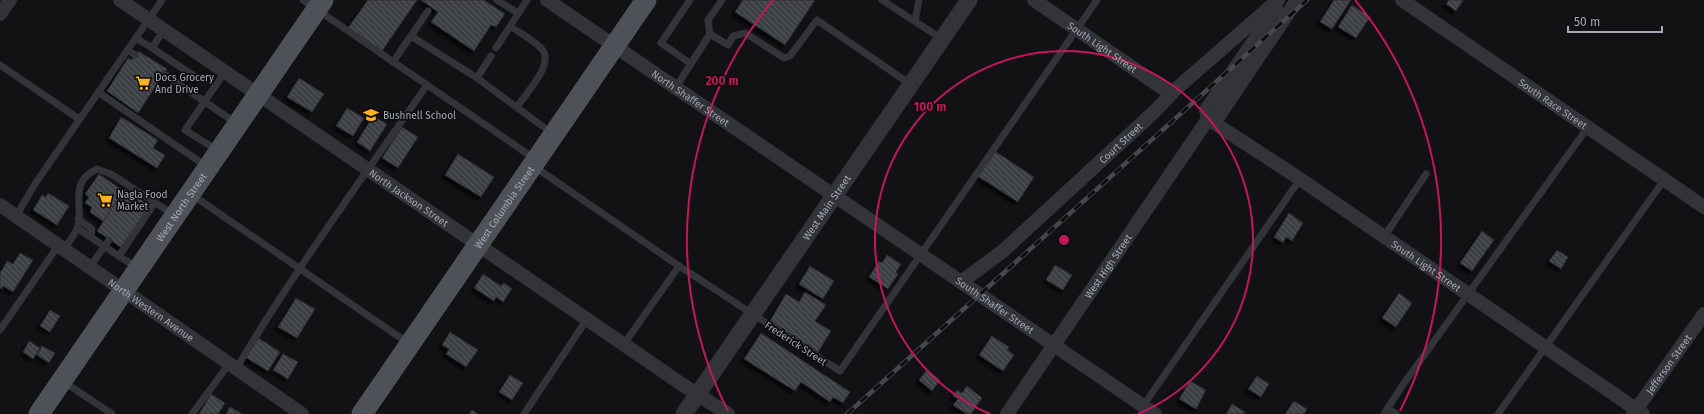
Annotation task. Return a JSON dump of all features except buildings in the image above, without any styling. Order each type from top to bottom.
[{"type":"main road","name":"West Columbia Street","points":[[362,414],[646,0]]},
{"type":"main road","name":"West North Street","points":[[39,414],[238,124],[314,3]]},
{"type":"street","points":[[0,14],[10,0]]},
{"type":"street","name":"North Jackson Street","points":[[120,0],[728,414]]},
{"type":"street","name":"North Shaffer Street","points":[[547,0],[834,195]]},
{"type":"street","name":"West Main Street","points":[[684,414],[969,0]]},
{"type":"street","name":"South Light Street","points":[[1034,0],[1171,94]]},
{"type":"street","name":"Court Street","points":[[961,282],[1003,251],[1154,112],[1171,94],[1278,0]]},
{"type":"street","name":"West High Street","points":[[1208,119],[1206,110],[1283,0]]},
{"type":"street","name":"West High Street","points":[[1007,414],[1208,119],[1218,117],[1297,0]]},
{"type":"street","name":"South Race Street","points":[[1402,0],[1704,207]]},
{"type":"street","name":"South Light Street","points":[[1208,119],[1300,179],[1638,412]]},
{"type":"street","name":"South Shaffer Street","points":[[834,195],[1155,414]]},
{"type":"street","name":"North Western Avenue","points":[[0,205],[302,414]]},
{"type":"street","name":"Jefferson Street","points":[[1638,412],[1704,314]]},
{"type":"lane","points":[[16,216],[98,92],[162,0]]},
{"type":"lane","points":[[497,0],[518,13]]},
{"type":"lane","points":[[496,48],[527,0]]},
{"type":"lane","points":[[690,0],[661,43],[691,64]]},
{"type":"lane","points":[[676,88],[710,34],[708,20],[722,0]]},
{"type":"lane","points":[[882,0],[942,39]]},
{"type":"lane","points":[[915,22],[919,0]]},
{"type":"lane","points":[[920,254],[1097,0]]},
{"type":"lane","name":"Frederick Street","points":[[314,3],[679,266],[840,371],[920,254]]},
{"type":"lane","points":[[394,62],[428,11]]},
{"type":"lane","points":[[710,34],[728,45],[733,36],[745,33],[784,58],[790,56],[816,20],[911,84]]},
{"type":"lane","points":[[510,26],[542,48],[546,58],[545,68],[517,107]]},
{"type":"lane","points":[[152,48],[164,30]]},
{"type":"lane","points":[[411,36],[477,78],[554,134]]},
{"type":"lane","points":[[136,38],[194,76]]},
{"type":"lane","points":[[128,50],[135,55]]},
{"type":"lane","points":[[477,78],[491,56]]},
{"type":"lane","points":[[0,65],[80,119]]},
{"type":"lane","points":[[213,160],[185,130],[226,72]]},
{"type":"lane","points":[[164,74],[238,124]]},
{"type":"lane","points":[[192,414],[233,367],[427,85]]},
{"type":"lane","points":[[98,92],[213,160]]},
{"type":"lane","points":[[1396,414],[1386,411],[1467,294],[1588,128]]},
{"type":"lane","points":[[0,330],[77,228],[78,191],[82,182],[90,172],[98,169],[111,174],[139,195],[155,202],[175,216]]},
{"type":"lane","points":[[1384,237],[1426,174]]},
{"type":"lane","points":[[1143,406],[1300,179]]},
{"type":"lane","points":[[1498,414],[1547,348],[1664,180]]},
{"type":"lane","points":[[190,194],[300,268],[332,293],[410,344]]},
{"type":"lane","points":[[120,256],[155,202]]},
{"type":"lane","points":[[78,219],[92,229],[91,236]]},
{"type":"lane","points":[[77,228],[107,243],[120,256],[139,269]]},
{"type":"lane","points":[[89,268],[107,243]]},
{"type":"lane","points":[[624,344],[679,266]]},
{"type":"lane","points":[[524,414],[587,319]]},
{"type":"lane","points":[[62,380],[112,414]]},
{"type":"railway","points":[[847,414],[1307,0]]},
{"type":"place","name":"Docs Grocery And Drive","points":[[143,83]]},
{"type":"place","name":"Bushnell School","points":[[371,115]]},
{"type":"place","name":"Nagla Food Market","points":[[105,200]]}]
